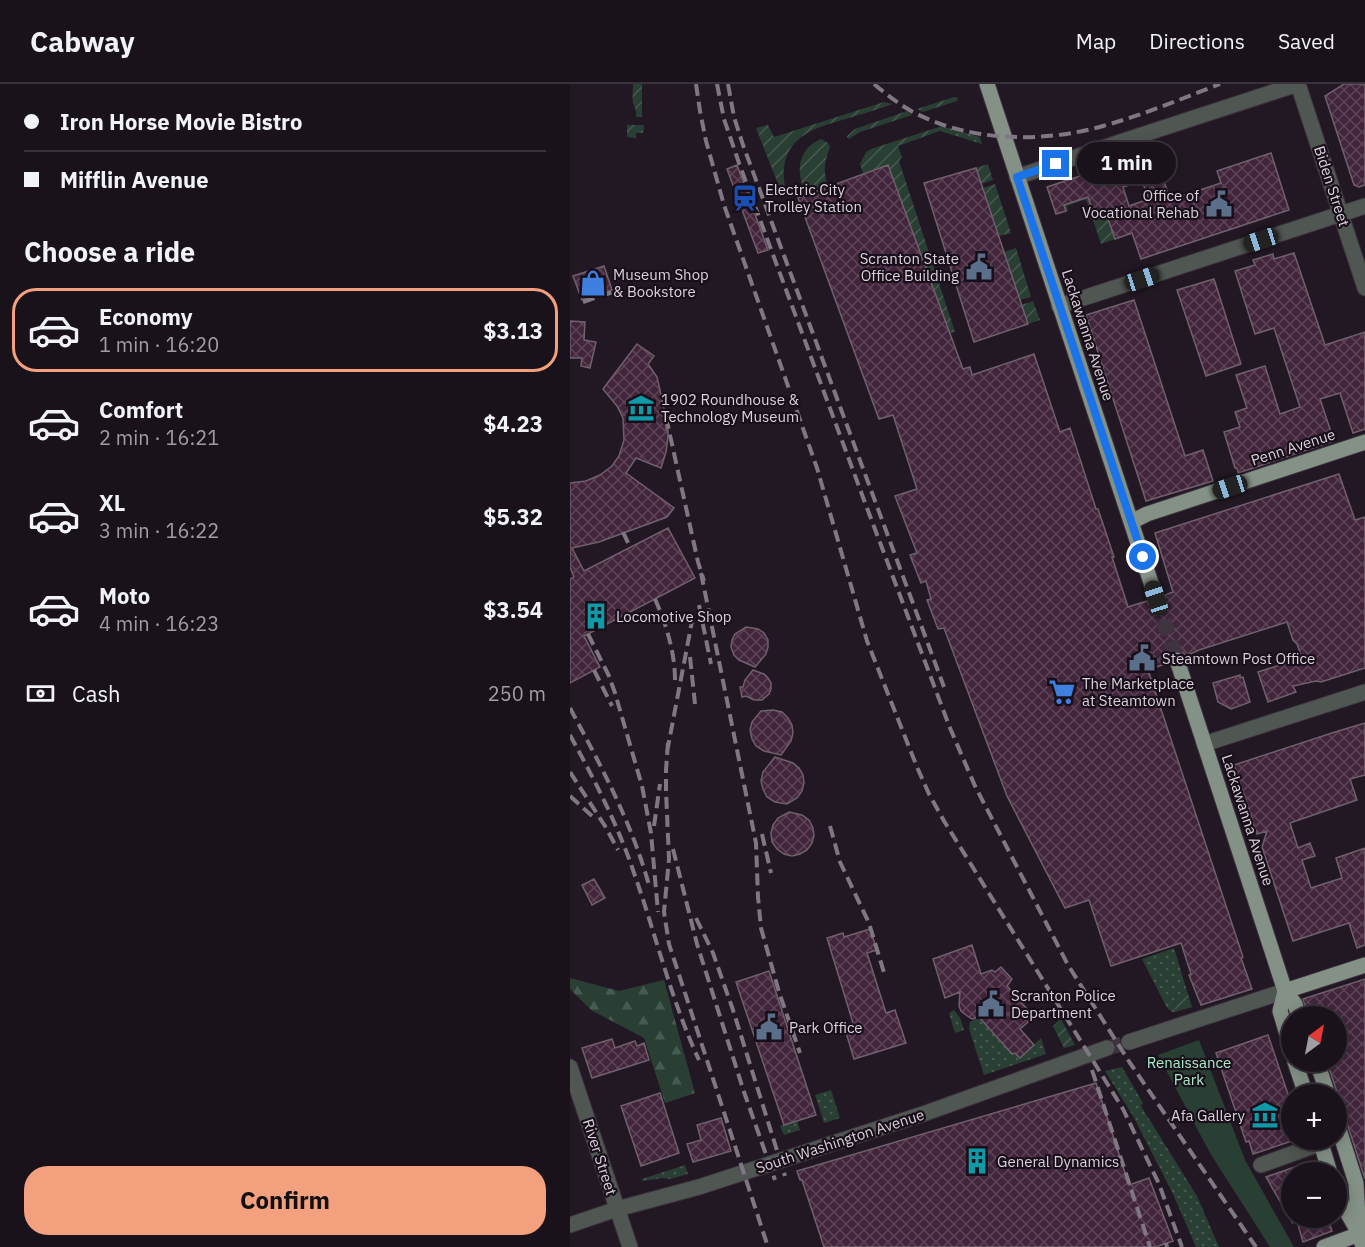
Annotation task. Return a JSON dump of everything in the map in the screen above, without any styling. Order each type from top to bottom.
[{"type":"main road","name":"Lackawanna Avenue","points":[[987,84],[1156,598]]},
{"type":"main road","name":"Penn Avenue","points":[[1131,522],[1147,514],[1365,442]]},
{"type":"main road","name":"Lackawanna Avenue","points":[[1177,660],[1285,991],[1295,1006]]},
{"type":"main road","points":[[1285,991],[1365,965]]},
{"type":"main road","name":"Lackawanna Avenue","points":[[1281,1006],[1285,991]]},
{"type":"main road","points":[[1346,1150],[1356,1183],[1362,1237]]},
{"type":"main road","points":[[1347,1212],[1362,1237]]},
{"type":"main road","points":[[1324,1247],[1362,1237]]},
{"type":"street","points":[[1017,177],[1298,84]]},
{"type":"street","name":"Biden Street","points":[[1298,84],[1365,288]]},
{"type":"street","points":[[1059,306],[1365,206]]},
{"type":"street","points":[[1204,744],[1365,692]]},
{"type":"street","points":[[1129,1042],[1285,991]]},
{"type":"street","name":"South Washington Avenue","points":[[570,1225],[617,1209],[699,1187],[923,1114],[1107,1048]]},
{"type":"street","name":"River Street","points":[[570,1067],[630,1247]]},
{"type":"street","points":[[1261,1165],[1299,1150]]},
{"type":"green space","points":[[633,84],[642,84],[642,117],[636,117]]},
{"type":"green space","points":[[954,97],[958,98],[957,101],[923,112],[917,109]]},
{"type":"green space","points":[[884,102],[893,104],[823,126],[797,140],[787,157],[784,170],[785,187],[780,189],[756,128],[768,125],[774,137]]},
{"type":"green space","points":[[907,111],[912,115],[860,132],[849,139],[847,137],[855,129]]},
{"type":"green space","points":[[627,125],[644,125],[643,133],[636,133],[636,138],[627,137]]},
{"type":"green space","points":[[941,126],[980,137],[982,144],[940,131]]},
{"type":"green space","points":[[939,127],[940,131],[898,146],[902,157],[899,161],[955,332],[950,333],[888,166],[863,174],[860,164],[866,152],[871,149]]},
{"type":"green space","points":[[821,139],[830,147],[825,167],[828,187],[806,195],[801,179],[800,163],[807,149]]},
{"type":"green space","points":[[988,164],[993,180],[981,184],[976,168]]},
{"type":"green space","points":[[995,184],[1011,233],[999,236],[983,188]]},
{"type":"green space","points":[[1088,197],[1095,216],[1106,213],[1115,239],[1101,244],[1086,199],[1067,206],[1068,211],[1066,211],[1064,205]]},
{"type":"green space","points":[[1016,248],[1031,297],[1020,300],[1004,252]]},
{"type":"green space","points":[[1033,301],[1040,320],[1028,324],[1021,305]]},
{"type":"green space","points":[[1174,948],[1187,991],[1176,999],[1175,1012],[1172,1012],[1167,1008],[1142,959]]},
{"type":"green space","points":[[570,978],[619,991],[664,980],[695,1093],[665,1103],[644,1038],[591,1010],[570,989]]},
{"type":"green space","points":[[1187,991],[1192,1007],[1175,1012],[1176,998]]},
{"type":"green space","points":[[954,1010],[964,1030],[956,1033],[949,1013]]},
{"type":"green space","points":[[979,1018],[1012,1054],[1015,1053],[1020,1057],[1041,1038],[1046,1054],[984,1075],[969,1029],[971,1021]]},
{"type":"green space","points":[[1061,1019],[1075,1045],[1064,1048],[1053,1026]]},
{"type":"green space","name":"Renaissance Park","points":[[1199,1040],[1245,1160],[1281,1224],[1281,1228],[1283,1228],[1294,1247],[1270,1247],[1210,1153],[1158,1055]]},
{"type":"green space","points":[[1122,1067],[1143,1103],[1141,1106],[1197,1196],[1219,1247],[1196,1247],[1173,1194],[1133,1116],[1105,1071]]},
{"type":"green space","points":[[831,1090],[840,1118],[824,1123],[815,1095]]},
{"type":"green space","points":[[797,1121],[800,1130],[784,1135],[780,1126]]},
{"type":"green space","points":[[685,1165],[688,1174],[670,1179],[642,1181],[642,1179]]},
{"type":"building","points":[[1344,84],[1365,84],[1365,185],[1359,187],[1354,185],[1325,96]]},
{"type":"building","name":"Office of Vocational Rehab","points":[[1155,151],[1169,197],[1175,196],[1176,198],[1221,183],[1217,171],[1271,153],[1289,210],[1141,259],[1132,233],[1115,239],[1106,213],[1095,217],[1088,197],[1064,205],[1066,211],[1056,214],[1047,187]],"holes":[[[1142,181],[1149,199],[1129,206],[1123,187]]]},
{"type":"building","points":[[737,165],[768,250],[758,253],[727,169]]},
{"type":"building","points":[[888,165],[963,369],[970,367],[972,375],[1034,354],[1060,432],[1070,428],[1114,557],[1112,557],[1128,607],[1147,601],[1153,607],[1160,607],[1165,601],[1165,595],[1173,592],[1155,533],[1339,474],[1355,520],[1365,517],[1365,668],[1321,682],[1293,686],[1296,692],[1268,702],[1258,672],[1302,658],[1287,622],[1199,650],[1190,654],[1191,656],[1186,657],[1180,651],[1173,651],[1168,657],[1168,663],[1148,670],[1252,989],[1201,1005],[1189,975],[1191,974],[1181,943],[1111,966],[1089,900],[1065,908],[1007,796],[944,628],[938,629],[927,600],[931,599],[926,581],[921,583],[910,555],[917,553],[895,496],[917,489],[893,415],[879,419],[798,198]]},
{"type":"building","name":"Scranton State Office Building","points":[[976,168],[1028,324],[974,342],[924,183]]},
{"type":"building","points":[[1294,253],[1325,345],[1365,332],[1365,429],[1353,433],[1340,393],[1320,399],[1334,441],[1238,473],[1224,432],[1240,427],[1235,412],[1247,408],[1236,375],[1265,366],[1280,414],[1300,407],[1274,328],[1255,334],[1235,271],[1255,265],[1253,260],[1273,254],[1274,259]]},
{"type":"building","name":"Museum Shop & Bookstore","points":[[604,266],[612,290],[582,300],[573,276]]},
{"type":"building","points":[[1214,279],[1241,364],[1206,376],[1177,290]]},
{"type":"building","points":[[1134,300],[1185,456],[1203,450],[1213,481],[1146,501],[1086,315]]},
{"type":"building","points":[[570,321],[585,322],[584,340],[596,342],[590,368],[581,366],[582,358],[570,358]]},
{"type":"building","points":[[637,344],[654,356],[648,364],[657,377],[668,436],[661,468],[636,458],[626,473],[674,508],[667,517],[599,542],[572,548],[584,571],[668,528],[695,578],[584,636],[600,667],[570,683],[570,579],[574,577],[570,567],[570,483],[586,481],[600,475],[612,466],[619,456],[624,440],[623,418],[617,406],[603,389]]},
{"type":"building","points":[[746,627],[758,629],[768,640],[766,654],[755,667],[739,660],[731,647],[735,634]]},
{"type":"building","points":[[753,670],[764,674],[771,683],[769,694],[762,700],[742,697],[740,687],[743,687],[745,680]]},
{"type":"building","points":[[1240,675],[1240,678],[1243,677],[1250,702],[1231,709],[1218,702],[1213,683]]},
{"type":"building","points":[[761,711],[782,712],[792,725],[791,741],[781,755],[764,751],[756,746],[750,730],[752,722]]},
{"type":"building","points":[[1365,723],[1365,775],[1350,779],[1357,800],[1290,823],[1298,848],[1310,843],[1315,856],[1302,860],[1311,888],[1342,878],[1336,858],[1365,848],[1365,945],[1357,948],[1349,923],[1293,941],[1262,847],[1267,831],[1257,834],[1234,765]]},
{"type":"building","points":[[775,757],[793,763],[803,775],[802,791],[797,798],[787,804],[775,802],[767,797],[763,789],[761,781],[763,772]]},
{"type":"building","points":[[789,812],[802,815],[809,820],[814,836],[807,850],[792,856],[777,849],[772,842],[771,833],[778,818]]},
{"type":"building","points":[[594,879],[605,898],[592,905],[582,885]]},
{"type":"building","points":[[870,929],[877,950],[867,953],[886,1013],[895,1010],[906,1043],[854,1059],[844,1026],[853,1023],[827,938],[843,933],[844,937]]},
{"type":"building","name":"Scranton Police Department","points":[[972,945],[981,974],[992,970],[995,972],[1001,967],[1012,979],[1007,986],[1034,1017],[1020,1029],[1034,1045],[1020,1058],[1015,1053],[1012,1054],[979,1017],[972,1019],[961,1011],[960,992],[945,998],[933,959]]},
{"type":"building","name":"Park Office","points":[[769,971],[816,1115],[784,1125],[736,982]]},
{"type":"building","points":[[1365,979],[1365,1179],[1347,1123],[1347,1084],[1334,1084],[1330,1072],[1347,1072],[1347,1006],[1305,1006],[1303,999]]},
{"type":"building","points":[[1268,1035],[1285,1084],[1281,1084],[1281,1145],[1253,1154],[1249,1141],[1246,1142],[1216,1053]]},
{"type":"building","points":[[612,1039],[615,1048],[635,1041],[637,1046],[644,1043],[649,1060],[592,1078],[582,1048]]},
{"type":"building","name":"General Dynamics","points":[[1096,1083],[1129,1185],[1149,1178],[1173,1241],[1156,1247],[824,1247],[797,1171]]},
{"type":"building","points":[[660,1093],[679,1153],[641,1166],[621,1106]]},
{"type":"building","points":[[721,1118],[731,1151],[693,1162],[687,1144],[701,1140],[697,1125]]},
{"type":"building","points":[[1281,1172],[1281,1203],[1266,1177]]},
{"type":"building","points":[[1299,1228],[1331,1228],[1332,1231],[1303,1242]]},
{"type":"tunnel","points":[[1156,598],[1177,660]]},
{"type":"tunnel","points":[[1107,1048],[1129,1042]]},
{"type":"railway","points":[[696,84],[706,141],[724,205],[817,468],[867,641],[917,767],[944,821],[1123,1109],[1159,1184],[1182,1247]]},
{"type":"railway","points":[[717,84],[724,119],[739,163],[950,728],[975,786],[1068,965],[1130,1063],[1256,1247]]},
{"type":"railway","points":[[728,84],[734,117],[743,145],[944,687]]},
{"type":"railway","points":[[874,84],[904,107],[937,123],[960,130],[1008,137],[1080,132],[1147,112],[1220,84]]},
{"type":"railway","points":[[583,302],[613,292]]},
{"type":"railway","points":[[666,417],[704,581]]},
{"type":"railway","points":[[623,532],[630,547]]},
{"type":"railway","points":[[701,573],[756,843],[761,928],[779,992],[800,1053]]},
{"type":"railway","points":[[655,599],[669,638],[675,680]]},
{"type":"railway","points":[[699,605],[711,664]]},
{"type":"railway","points":[[667,752],[693,616]]},
{"type":"railway","points":[[588,634],[609,676],[642,786],[651,833],[658,912]]},
{"type":"railway","points":[[690,657],[695,704]]},
{"type":"railway","points":[[594,670],[612,706]]},
{"type":"railway","points":[[570,708],[624,816],[649,885]]},
{"type":"railway","points":[[570,735],[621,837],[680,1014],[699,1060]]},
{"type":"railway","points":[[668,743],[666,791],[669,859],[664,912],[669,944],[768,1247]]},
{"type":"railway","points":[[570,772],[618,850]]},
{"type":"railway","points":[[654,826],[660,784]]},
{"type":"railway","points":[[570,796],[592,816]]},
{"type":"railway","points":[[830,826],[840,862],[869,923],[885,976]]},
{"type":"railway","points":[[762,834],[771,873]]},
{"type":"railway","points":[[673,849],[697,944],[744,1092],[775,1180]]},
{"type":"railway","points":[[696,918],[713,953],[733,1010],[785,1176]]},
{"type":"railway","points":[[1092,1070],[1150,1247]]},
{"type":"railway","points":[[1166,1243],[1167,1247]]},
{"type":"place","name":"Electric City Trolley Station","points":[[745,198]]},
{"type":"place","name":"Office of Vocational Rehab","points":[[1219,204]]},
{"type":"place","name":"Scranton State Office Building","points":[[979,267]]},
{"type":"place","name":"Museum Shop & Bookstore","points":[[593,283]]},
{"type":"place","name":"1902 Roundhouse & Technology Museum","points":[[641,408]]},
{"type":"place","name":"Locomotive Shop","points":[[596,616]]},
{"type":"place","name":"Steamtown Post Office","points":[[1142,658]]},
{"type":"place","name":"The Marketplace at Steamtown","points":[[1062,692]]},
{"type":"place","name":"Scranton Police Department","points":[[991,1004]]},
{"type":"place","name":"Park Office","points":[[769,1027]]},
{"type":"place","name":"Afa Gallery","points":[[1265,1115]]},
{"type":"place","name":"General Dynamics","points":[[977,1161]]},
{"type":"route","points":[[1056,164],[1017,177],[1143,557]]}]
